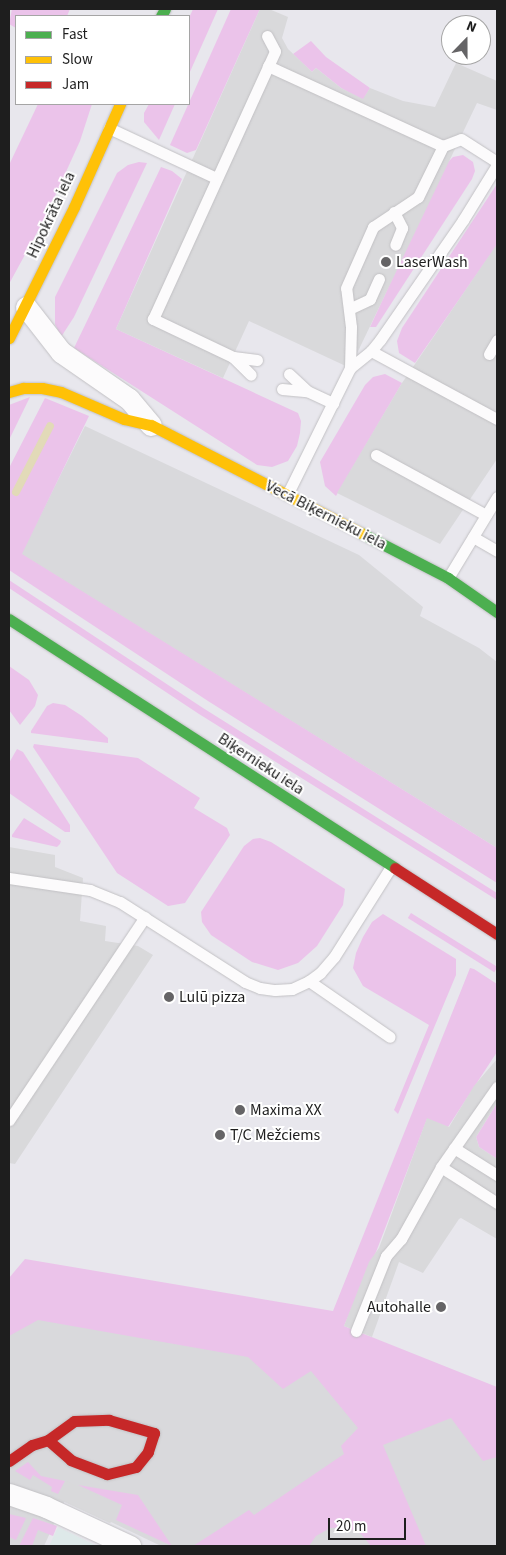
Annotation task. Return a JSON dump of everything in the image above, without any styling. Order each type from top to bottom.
[{"type":"street","name":"Hipokrāta iela","points":[[9,338],[26,307],[120,105]]},
{"type":"street","name":"Vecā Biķernieku iela","points":[[26,307],[61,352],[129,399],[151,425]]},
{"type":"street","name":"Vecā Biķernieku iela","points":[[9,392],[23,388],[51,390],[86,402],[124,419],[151,425],[448,578],[497,612]]},
{"type":"street","name":"Biķernieku iela","points":[[9,618],[391,868],[497,934]]},
{"type":"street","points":[[9,1461],[32,1445],[48,1440],[74,1421],[110,1420],[154,1433],[148,1452],[136,1467],[107,1474],[71,1460],[48,1440]]},
{"type":"street","points":[[9,1494],[46,1507],[130,1546]]},
{"type":"lane","points":[[257,360],[233,357],[152,319],[275,51],[267,36]]},
{"type":"lane","points":[[268,66],[443,146]]},
{"type":"lane","points":[[109,128],[216,178]]},
{"type":"lane","points":[[287,495],[350,368],[351,327],[346,288],[373,227],[418,197],[443,146],[461,139],[497,163],[463,220],[371,351],[350,368]]},
{"type":"lane","points":[[394,212],[402,228],[394,245]]},
{"type":"lane","points":[[349,310],[370,299],[379,279]]},
{"type":"lane","points":[[489,354],[497,340]]},
{"type":"lane","points":[[371,351],[497,419]]},
{"type":"lane","points":[[233,357],[251,375]]},
{"type":"lane","points":[[289,374],[307,391],[333,403]]},
{"type":"lane","points":[[282,389],[307,391]]},
{"type":"lane","points":[[376,455],[486,515]]},
{"type":"lane","points":[[448,578],[497,497]]},
{"type":"lane","points":[[473,537],[497,551]]},
{"type":"lane","points":[[9,878],[90,890],[120,902],[245,982],[260,988],[292,989],[309,981],[334,957],[391,868]]},
{"type":"lane","points":[[9,1120],[145,917]]},
{"type":"lane","points":[[309,981],[390,1037]]},
{"type":"lane","points":[[356,1331],[386,1256],[401,1239],[441,1167],[497,1087]]},
{"type":"lane","points":[[454,1148],[497,1175]]},
{"type":"lane","points":[[441,1167],[497,1203]]},
{"type":"shaded area","points":[[12,9],[70,9],[67,15],[15,15],[15,27],[9,24]]},
{"type":"shaded area","points":[[193,9],[218,9],[190,72],[190,16]]},
{"type":"shaded area","points":[[231,9],[260,9],[196,150],[187,153],[170,145],[188,105],[190,105],[190,100]]},
{"type":"shaded area","points":[[260,9],[269,9],[288,17],[282,38],[288,49],[312,72],[316,68],[341,88],[363,99],[370,88],[403,101],[435,107],[455,65],[461,65],[497,81],[497,110],[477,103],[350,368],[249,321],[223,378],[116,329]]},
{"type":"shaded area","points":[[311,41],[326,57],[370,88],[363,100],[341,88],[316,68],[312,72],[293,54]]},
{"type":"shaded area","points":[[38,105],[92,105],[80,141],[45,218],[9,284],[9,165]]},
{"type":"shaded area","points":[[148,105],[175,105],[159,140],[144,122],[144,113]]},
{"type":"shaded area","points":[[463,155],[473,162],[475,171],[472,179],[376,327],[370,327],[445,165],[453,157]]},
{"type":"shaded area","points":[[139,162],[147,163],[74,317],[61,337],[55,324],[55,297],[117,173],[128,165]]},
{"type":"shaded area","points":[[161,167],[172,171],[182,179],[116,329],[298,413],[301,421],[300,433],[297,446],[288,461],[272,467],[257,465],[74,348]]},
{"type":"shaded area","points":[[497,184],[497,245],[415,363],[399,353],[397,341],[402,328]]},
{"type":"shaded area","points":[[497,244],[497,459],[440,544],[337,493],[402,383]]},
{"type":"shaded area","points":[[385,374],[402,383],[336,496],[325,486],[320,462],[365,385],[373,377]]},
{"type":"shaded area","points":[[30,397],[9,440],[9,405]]},
{"type":"shaded area","points":[[45,398],[89,416],[22,554],[497,848],[497,883],[208,701],[9,570],[9,468]]},
{"type":"shaded area","points":[[85,426],[359,555],[423,607],[420,616],[479,648],[497,662],[497,848],[21,554]]},
{"type":"shaded area","points":[[9,580],[203,708],[497,893],[497,900],[199,714],[9,588]]},
{"type":"shaded area","points":[[9,666],[29,680],[38,695],[35,706],[20,725],[9,710]]},
{"type":"shaded area","points":[[53,703],[65,705],[82,716],[108,738],[108,743],[31,733],[47,706]]},
{"type":"shaded area","points":[[34,744],[138,758],[200,798],[194,808],[227,828],[230,835],[185,903],[168,906],[117,873],[33,747]]},
{"type":"shaded area","points":[[17,749],[23,752],[70,825],[70,832],[65,832],[9,793],[9,763]]},
{"type":"shaded area","points":[[24,818],[61,841],[60,844],[57,847],[12,837]]},
{"type":"shaded area","points":[[260,838],[271,842],[345,889],[343,905],[317,946],[298,963],[278,970],[252,962],[211,935],[202,922],[201,912],[244,846],[253,839]]},
{"type":"shaded area","points":[[9,847],[55,855],[55,867],[83,878],[80,921],[106,926],[105,941],[138,946],[153,955],[15,1164],[9,1163]]},
{"type":"shaded area","points":[[411,913],[497,967],[494,972],[408,918]]},
{"type":"shaded area","points":[[383,914],[456,959],[456,975],[398,1114],[394,1110],[429,1025],[363,986],[353,968],[356,953],[363,937],[372,922]]},
{"type":"shaded area","points":[[470,968],[497,984],[497,1052],[448,1127],[427,1119],[376,1252],[344,1326],[497,1387],[497,1457],[483,1461],[451,1418],[383,1445],[426,1546],[371,1546],[361,1534],[347,1527],[330,1528],[316,1536],[309,1546],[193,1546],[249,1510],[254,1515],[344,1454],[341,1446],[358,1428],[311,1371],[283,1389],[248,1357],[38,1320],[9,1336],[9,1278],[25,1259],[333,1311]]},
{"type":"shaded area","points":[[497,1059],[497,1103],[476,1137],[479,1147],[497,1159],[497,1239],[461,1218],[459,1219],[423,1273],[399,1262],[372,1337],[344,1326],[369,1262],[379,1248],[427,1118],[449,1127],[474,1086]]},
{"type":"shaded area","points":[[497,1103],[497,1159],[479,1147],[476,1137]]},
{"type":"shaded area","points":[[9,1283],[497,1416],[497,1546],[161,1546],[65,1500],[44,1546],[9,1546]]},
{"type":"shaded area","points":[[28,1462],[41,1476],[65,1481],[58,1494],[51,1491],[52,1487],[33,1475],[30,1480],[15,1471]]},
{"type":"shaded area","points":[[67,1481],[119,1505],[110,1523],[59,1499]]},
{"type":"shaded area","points":[[78,1485],[138,1495],[172,1546],[116,1520],[122,1505]]},
{"type":"shaded area","points":[[9,1514],[26,1518],[16,1540],[9,1537]]},
{"type":"shaded area","points":[[33,1518],[57,1526],[53,1536],[38,1530],[32,1546],[19,1546]]},
{"type":"shaded area","points":[[58,1527],[97,1546],[49,1546]]},
{"type":"waterway","points":[[16,492],[50,426]]},
{"type":"traffic: fast","points":[[162,15],[165,9]]},
{"type":"traffic: fast","points":[[361,533],[448,578],[497,612]]},
{"type":"traffic: fast","points":[[9,619],[395,868]]},
{"type":"traffic: slow","points":[[9,338],[74,207],[120,105]]},
{"type":"traffic: slow","points":[[9,392],[23,388],[42,388],[61,392],[124,419],[151,425],[361,533]]},
{"type":"traffic: jam","points":[[395,868],[497,934]]},
{"type":"traffic: jam","points":[[9,1461],[32,1445],[48,1440],[74,1421],[109,1420],[154,1433],[148,1452],[136,1467],[107,1474],[71,1460],[48,1440]]},
{"type":"place","name":"LaserWash","points":[[386,262]]},
{"type":"place","name":"Lulū pizza","points":[[169,997]]},
{"type":"place","name":"Maxima XX","points":[[240,1110]]},
{"type":"place","name":"T/C Mežciems","points":[[220,1135]]},
{"type":"place","name":"Autohalle","points":[[441,1307]]}]
